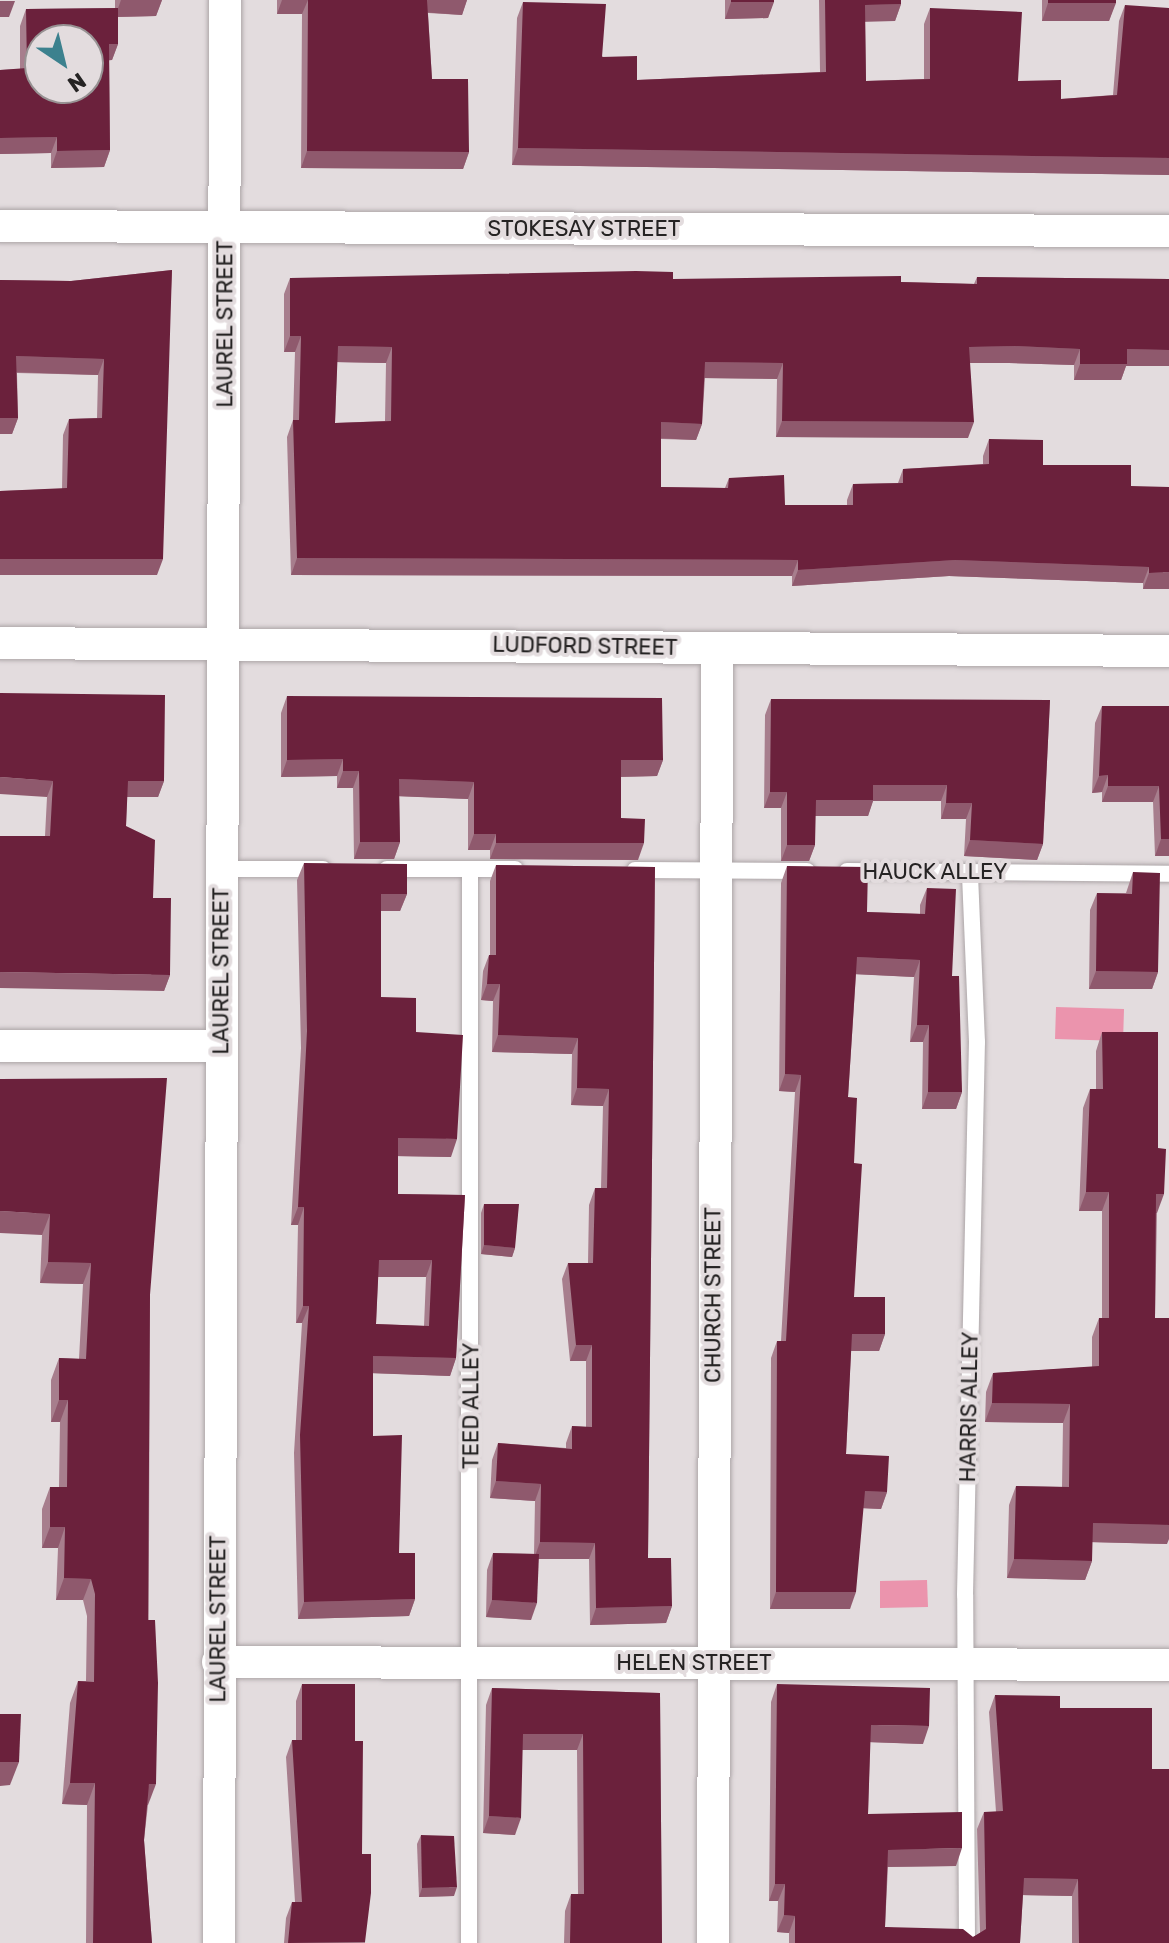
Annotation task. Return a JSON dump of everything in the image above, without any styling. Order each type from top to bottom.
[{"type":"street","name":"LAUREL STREET","points":[[219,1943],[225,0]]},
{"type":"street","name":"STOKESAY STREET","points":[[0,226],[1169,231]]},
{"type":"street","name":"LUDFORD STREET","points":[[0,643],[1169,651]]},
{"type":"street","name":"CHURCH STREET","points":[[713,1943],[712,871],[717,648]]},
{"type":"street","points":[[0,1046],[221,1046]]},
{"type":"street","name":"HELEN STREET","points":[[218,1662],[1169,1665]]},
{"type":"lane","points":[[221,869],[531,870]]},
{"type":"lane","name":"TEED ALLEY","points":[[469,1943],[470,869]]},
{"type":"lane","name":"HAUCK ALLEY","points":[[621,870],[1169,874]]},
{"type":"lane","name":"HARRIS ALLEY","points":[[967,1943],[966,1663],[977,1042],[970,872]]},
{"type":"shaded area","points":[[1056,1007],[1124,1009],[1123,1041],[1055,1039]]},
{"type":"shaded area","points":[[927,1580],[928,1607],[880,1608],[880,1581]]},
{"type":"building","points":[[308,0],[427,0],[432,79],[468,79],[469,152],[307,151]]},
{"type":"building","points":[[774,0],[774,2],[731,2]]},
{"type":"building","points":[[825,0],[901,0],[901,4],[865,5],[866,81],[930,79],[930,8],[1022,12],[1018,81],[1061,80],[1061,99],[1117,95],[1125,5],[1169,8],[1169,158],[518,148],[523,2],[606,4],[602,57],[637,56],[637,80],[826,72]]},
{"type":"building","points":[[1048,0],[1116,0],[1116,3],[1048,3]]},
{"type":"building","points":[[118,8],[118,44],[109,44],[110,150],[57,151],[57,137],[0,138],[0,70],[24,68],[24,104],[104,104],[104,24],[26,24],[26,9]]},
{"type":"building","points":[[172,270],[163,559],[0,559],[0,491],[67,488],[69,419],[102,418],[104,359],[16,356],[18,418],[0,418],[0,280],[71,281]]},
{"type":"building","points":[[636,271],[673,272],[673,279],[901,276],[901,282],[977,284],[977,277],[1169,279],[1169,350],[1127,349],[1127,364],[1080,364],[1080,349],[969,347],[974,422],[782,421],[783,363],[705,362],[702,424],[661,422],[661,487],[728,488],[729,478],[784,475],[785,505],[853,505],[853,484],[903,483],[903,469],[989,464],[989,439],[1043,440],[1043,465],[1131,465],[1131,486],[1169,487],[1169,572],[1149,573],[1149,567],[955,560],[798,570],[798,560],[297,558],[293,420],[299,420],[301,336],[290,336],[290,278]],"holes":[[[338,346],[392,347],[391,421],[335,423]]]},
{"type":"building","points":[[0,693],[165,695],[164,781],[128,781],[126,826],[155,840],[153,898],[171,898],[170,975],[0,972],[0,836],[50,836],[53,781],[0,777]]},
{"type":"building","points":[[287,696],[662,698],[663,760],[621,760],[621,818],[645,819],[644,843],[496,843],[496,834],[474,834],[474,782],[399,779],[400,842],[360,842],[359,771],[343,771],[343,759],[287,760]]},
{"type":"building","points":[[771,699],[1050,700],[1043,844],[970,840],[972,803],[946,803],[947,785],[873,785],[873,800],[816,800],[815,845],[787,845],[787,792],[770,792]]},
{"type":"building","points":[[1102,706],[1169,706],[1169,839],[1161,839],[1159,786],[1108,786],[1108,775],[1099,776]]},
{"type":"building","points":[[304,863],[407,864],[407,894],[381,894],[381,997],[416,998],[416,1032],[463,1035],[457,1139],[398,1138],[398,1194],[465,1195],[456,1358],[373,1356],[373,1436],[402,1435],[399,1553],[415,1553],[415,1599],[304,1602],[300,1435],[309,1306],[303,1306],[304,1207],[298,1207],[307,1031]],"holes":[[[379,1260],[432,1260],[429,1326],[376,1324]]]},
{"type":"building","points":[[496,865],[655,867],[648,1558],[671,1558],[672,1606],[596,1608],[595,1543],[540,1542],[541,1484],[496,1481],[498,1443],[572,1449],[572,1426],[592,1427],[592,1345],[576,1345],[568,1263],[593,1263],[595,1188],[607,1188],[609,1089],[577,1088],[578,1038],[498,1035],[500,984],[487,984],[489,955],[496,955]]},
{"type":"building","points":[[787,866],[868,867],[867,912],[925,914],[927,888],[956,889],[952,976],[959,976],[962,1092],[928,1092],[929,1025],[917,1025],[920,960],[857,957],[848,1097],[857,1098],[854,1163],[862,1164],[854,1297],[885,1297],[885,1334],[852,1334],[846,1454],[889,1456],[887,1492],[865,1491],[856,1592],[776,1592],[777,1341],[786,1341],[801,1075],[785,1074]]},
{"type":"building","points":[[1133,872],[1160,873],[1158,972],[1096,971],[1097,893],[1132,894]]},
{"type":"building","points":[[1102,1032],[1158,1032],[1158,1148],[1166,1149],[1164,1194],[1156,1194],[1155,1318],[1169,1318],[1169,1525],[1093,1523],[1092,1561],[1014,1559],[1016,1486],[1069,1487],[1070,1404],[992,1403],[993,1373],[1099,1366],[1099,1318],[1109,1318],[1109,1192],[1086,1192],[1090,1089],[1103,1089]]},
{"type":"building","points":[[167,1078],[150,1295],[148,1620],[155,1620],[158,1683],[156,1784],[149,1784],[144,1840],[152,1943],[93,1943],[95,1783],[70,1783],[78,1681],[94,1682],[95,1594],[91,1579],[64,1578],[65,1527],[50,1527],[50,1487],[67,1487],[68,1400],[59,1400],[59,1358],[86,1359],[91,1263],[48,1262],[50,1214],[0,1211],[0,1079]]},
{"type":"building","points":[[484,1204],[519,1204],[515,1248],[484,1245]]},
{"type":"building","points":[[493,1553],[539,1554],[537,1603],[492,1600]]},
{"type":"building","points":[[302,1684],[355,1684],[355,1741],[363,1741],[362,1854],[371,1854],[371,1893],[365,1942],[288,1943],[292,1902],[302,1902],[292,1740],[302,1740]]},
{"type":"building","points":[[777,1684],[930,1688],[929,1726],[871,1725],[868,1814],[962,1812],[962,1848],[888,1850],[885,1927],[963,1929],[973,1937],[986,1929],[984,1812],[1003,1811],[995,1695],[1060,1696],[1060,1708],[1152,1708],[1152,1769],[1169,1769],[1169,1943],[1079,1943],[1078,1879],[1024,1878],[1020,1943],[795,1943],[795,1916],[784,1915],[785,1884],[775,1884]]},
{"type":"building","points":[[492,1688],[660,1693],[662,1943],[570,1943],[571,1894],[584,1894],[583,1734],[523,1734],[521,1818],[489,1816]]},
{"type":"building","points":[[0,1714],[21,1714],[19,1762],[0,1762]]},
{"type":"building","points":[[421,1835],[454,1836],[457,1887],[422,1888]]}]
